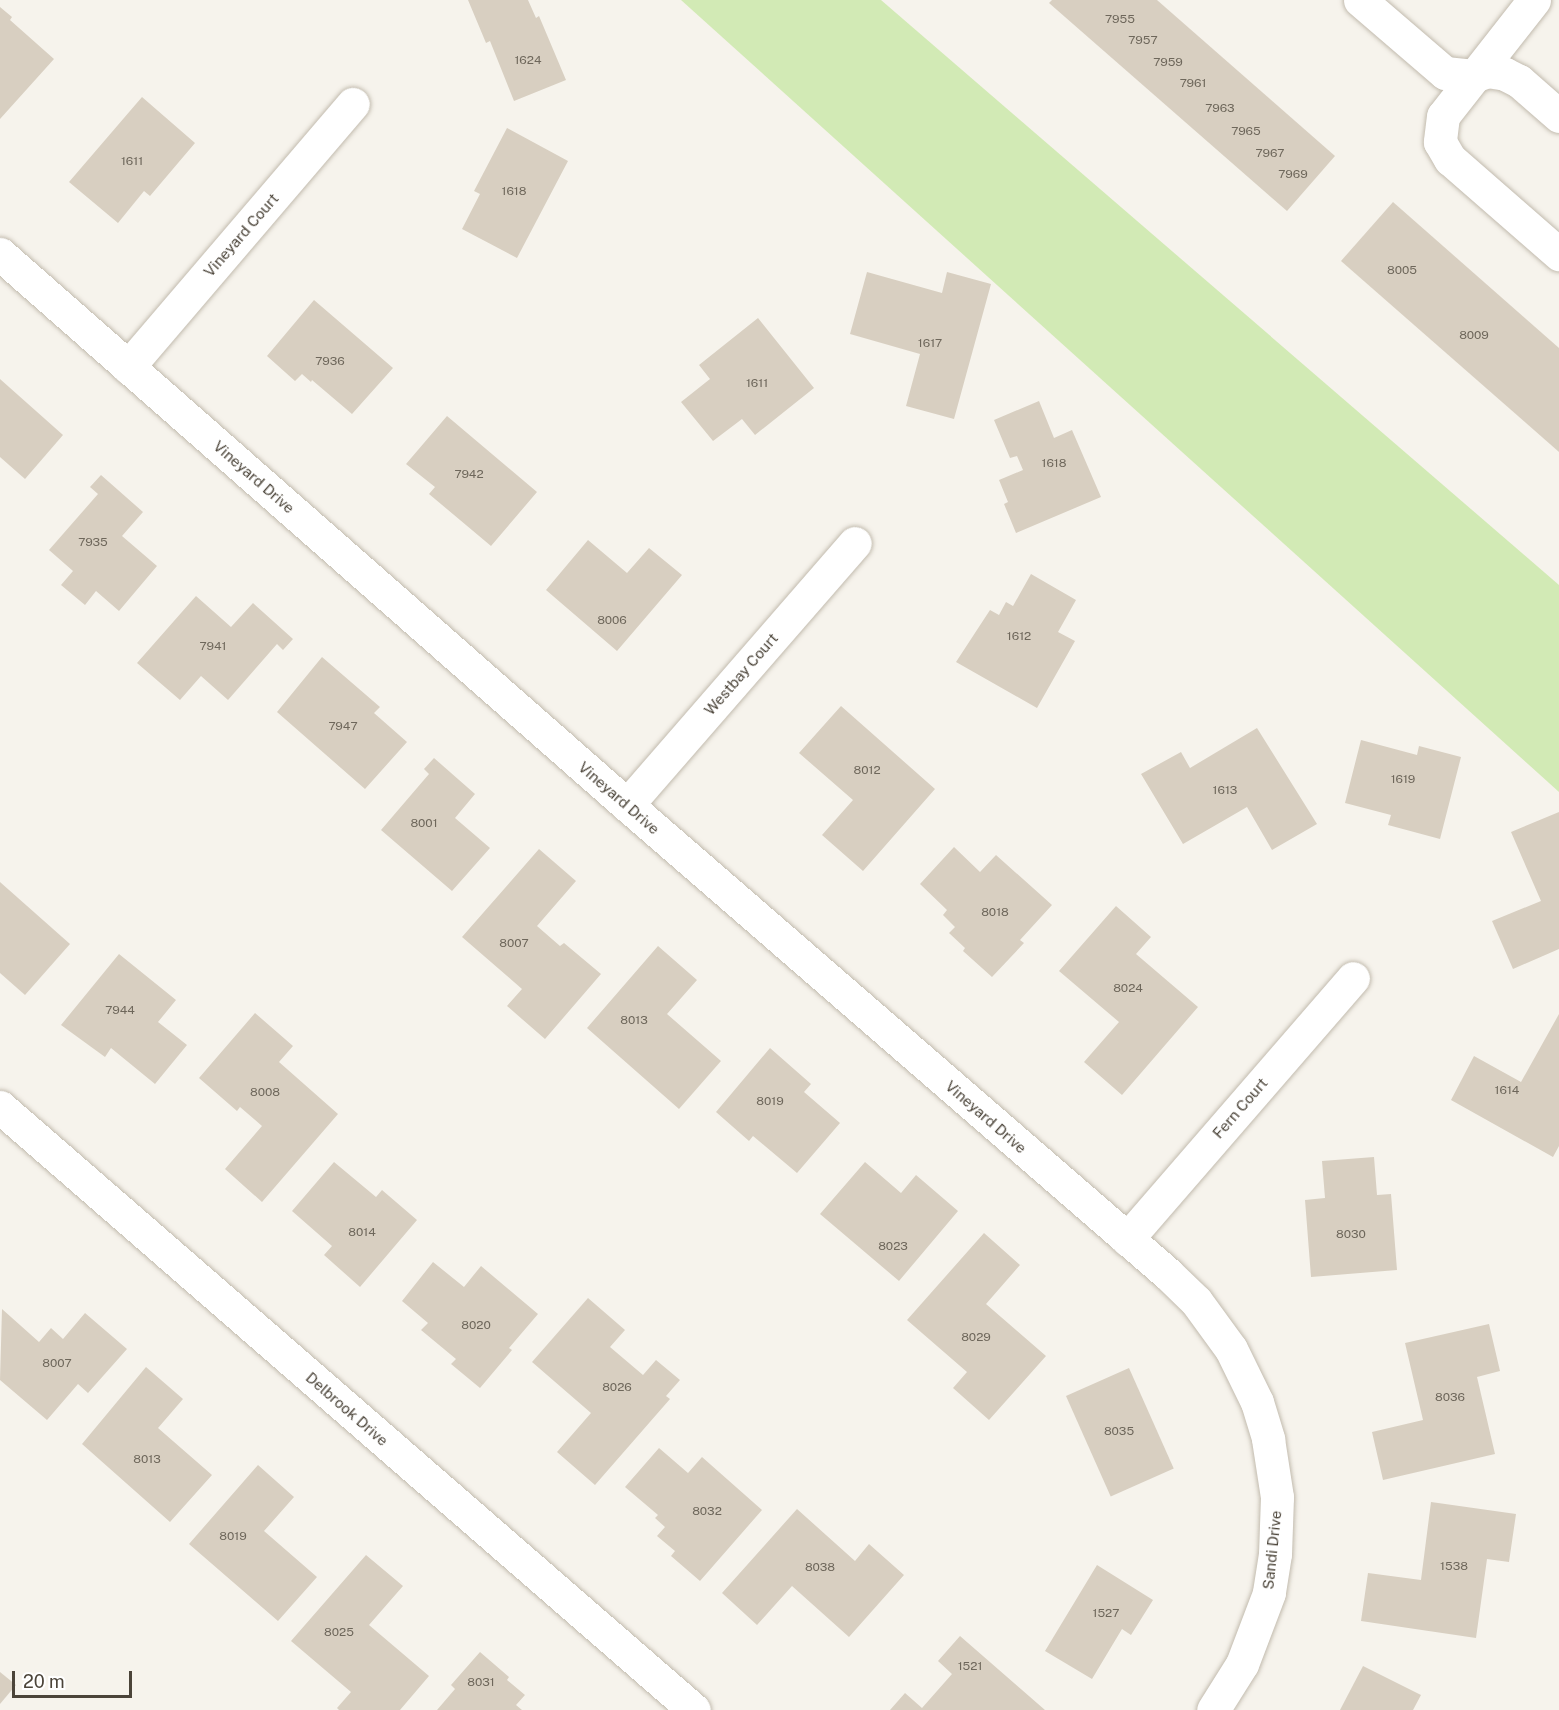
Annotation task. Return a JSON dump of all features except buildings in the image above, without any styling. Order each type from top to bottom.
[{"type":"street","points":[[1360,0],[1445,73],[1474,76],[1487,71],[1511,76],[1559,116]]},
{"type":"street","points":[[1534,0],[1443,116],[1440,142],[1450,159],[1559,254]]},
{"type":"street","name":"Vineyard Court","points":[[128,367],[354,104]]},
{"type":"street","name":"Vineyard Drive","points":[[0,254],[627,805],[1127,1239],[1188,1294],[1231,1349]]},
{"type":"street","name":"Westbay Court","points":[[627,805],[855,543]]},
{"type":"street","name":"Fern Court","points":[[1127,1239],[1353,978]]},
{"type":"street","name":"Delbrook Drive","points":[[0,1107],[694,1710]]},
{"type":"street","name":"Sandi Drive","points":[[1213,1710],[1242,1664],[1257,1629],[1269,1593],[1276,1534],[1277,1497],[1268,1439],[1257,1402],[1231,1349]]},
{"type":"green space","points":[[681,0],[881,0],[1559,585],[1559,792]]}]
